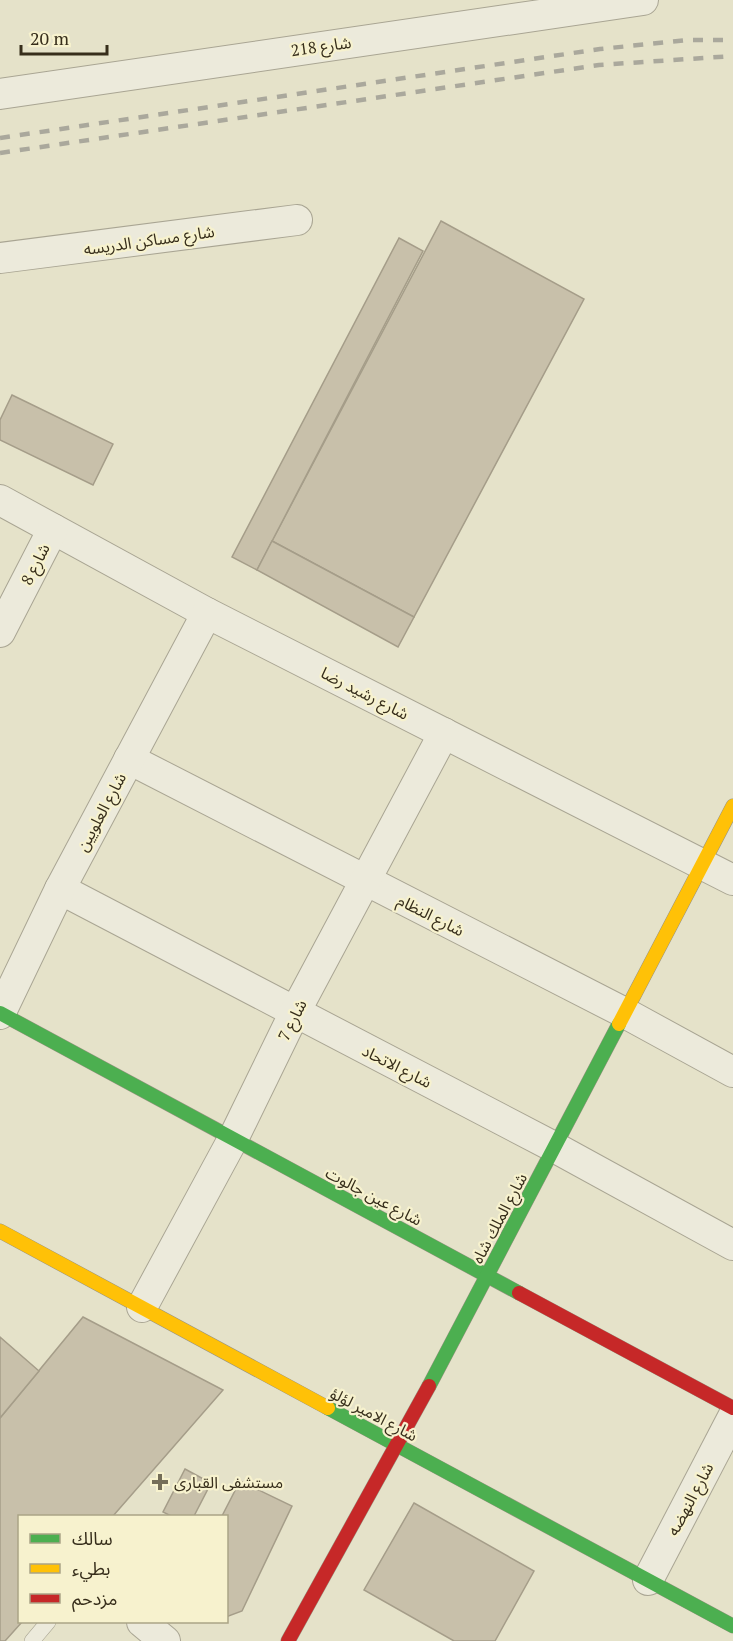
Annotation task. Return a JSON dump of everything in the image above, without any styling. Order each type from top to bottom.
[{"type":"street","name":"شارع 218","points":[[0,94],[643,0]]},
{"type":"street","name":"شارع مساكن الدريسه","points":[[0,258],[297,220]]},
{"type":"street","name":"شارع رشيد رضا","points":[[0,500],[207,613],[733,880]]},
{"type":"street","name":"شارع 8","points":[[0,632],[53,529]]},
{"type":"street","name":"شارع العلويين","points":[[0,1013],[60,889],[207,613]]},
{"type":"street","name":"شارع 7","points":[[142,1307],[233,1139],[294,1014],[444,733]]},
{"type":"street","name":"شارع النظام","points":[[129,759],[625,1013],[733,1072]]},
{"type":"street","name":"شارع الملك شاه","points":[[288,1641],[398,1445],[733,806]]},
{"type":"street","name":"شارع الاتحاد","points":[[60,889],[294,1014],[554,1147],[733,1245]]},
{"type":"street","name":"شارع عين جالوت","points":[[0,1013],[733,1408]]},
{"type":"street","name":"شارع الامير لؤلؤ","points":[[0,1231],[733,1626]]},
{"type":"street","name":"شارع النهضه","points":[[648,1580],[733,1417]]},
{"type":"street","points":[[143,1623],[165,1641]]},
{"type":"lane","points":[[32,1641],[47,1623]]},
{"type":"building","points":[[441,221],[584,299],[414,617],[272,541]]},
{"type":"building","points":[[399,238],[423,251],[257,570],[232,557]]},
{"type":"building","points":[[12,395],[113,444],[93,485],[0,440],[0,420]]},
{"type":"building","points":[[272,541],[414,617],[398,647],[257,570]]},
{"type":"building","points":[[83,1317],[223,1390],[114,1515],[18,1515],[18,1623],[21,1623],[5,1641],[0,1641],[0,1418]]},
{"type":"building","points":[[0,1337],[39,1371],[0,1418]]},
{"type":"building","points":[[185,1469],[211,1483],[195,1515],[169,1515],[163,1512]]},
{"type":"building","points":[[240,1481],[292,1506],[242,1611],[228,1616],[228,1515],[223,1515]]},
{"type":"building","points":[[414,1503],[534,1571],[495,1641],[454,1641],[364,1590]]},
{"type":"railway","points":[[0,138],[600,49],[688,40],[733,40]]},
{"type":"railway","points":[[0,153],[599,65],[733,56]]},
{"type":"traffic: fast","points":[[0,1013],[519,1293]]},
{"type":"traffic: fast","points":[[429,1386],[619,1024]]},
{"type":"traffic: fast","points":[[328,1408],[733,1626]]},
{"type":"traffic: slow","points":[[619,1024],[733,806]]},
{"type":"traffic: slow","points":[[0,1231],[328,1408]]},
{"type":"traffic: jam","points":[[519,1293],[733,1408]]},
{"type":"traffic: jam","points":[[288,1641],[429,1386]]},
{"type":"place","name":"مستشفى القبارى","points":[[160,1482]]}]
